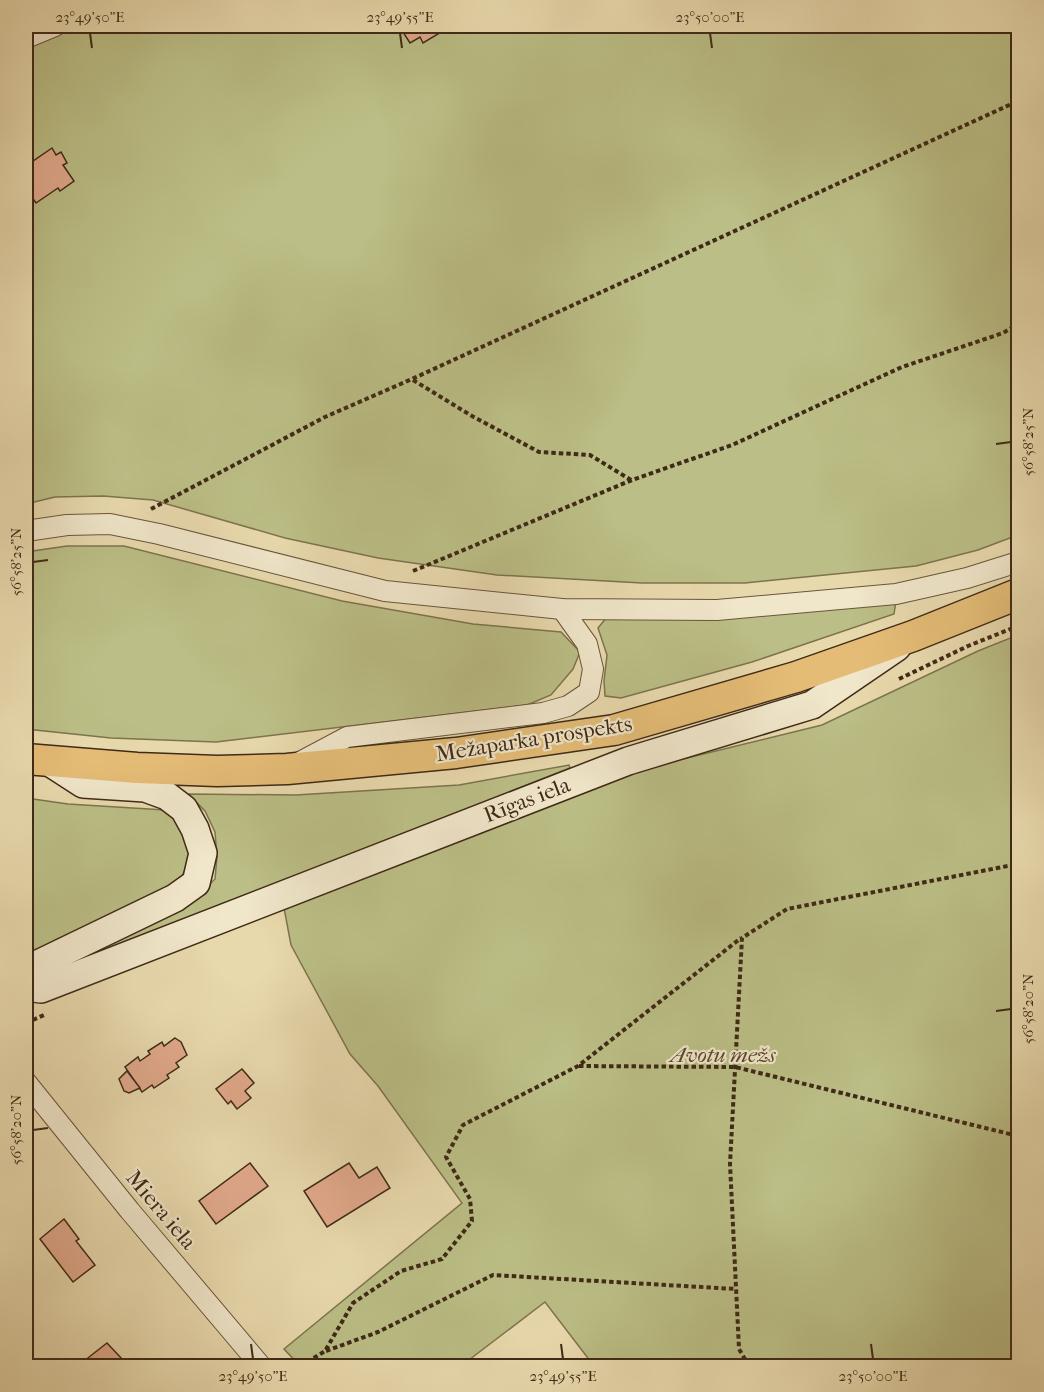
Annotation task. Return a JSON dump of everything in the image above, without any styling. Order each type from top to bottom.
[{"type":"main road","name":"Rīgas iela","points":[[913,636],[1018,594]]},
{"type":"main road","name":"Mežaparka prospekts","points":[[37,760],[217,771],[287,769],[456,753],[614,730],[796,677],[913,636]]},
{"type":"street","points":[[26,38],[55,26]]},
{"type":"street","points":[[26,531],[67,525],[110,524],[159,534],[385,591],[562,609],[717,610],[896,594],[967,578],[1018,562]]},
{"type":"street","name":"Mežaparka prospekts","points":[[287,769],[347,737],[543,713],[568,706],[589,692],[593,669],[587,644],[562,609]]},
{"type":"street","name":"Rīgas iela","points":[[26,987],[41,989],[628,761],[812,705],[913,636]]},
{"type":"street","name":"Mežaparka prospekts","points":[[26,974],[33,967],[175,898],[196,883],[203,853],[195,829],[184,809],[167,796],[145,788],[83,784],[37,760]]},
{"type":"street","name":"Miera iela","points":[[26,1082],[130,1211],[261,1366]]},
{"type":"path","points":[[162,512],[150,509],[325,417],[1018,101]]},
{"type":"path","points":[[423,573],[412,572],[632,480],[732,445],[902,367],[1003,333],[1018,324]]},
{"type":"path","points":[[412,379],[539,453],[590,455],[632,480]]},
{"type":"path","points":[[325,1351],[353,1303],[400,1271],[442,1259],[472,1221],[470,1198],[446,1157],[463,1125],[578,1066],[742,938],[788,909],[1018,864]]},
{"type":"path","points":[[742,938],[730,1164],[739,1349],[749,1366]]},
{"type":"path","points":[[578,1066],[735,1067],[1018,1136]]},
{"type":"path","points":[[301,1366],[325,1351],[378,1332],[493,1275],[736,1289]]},
{"type":"green space","points":[[26,26],[1018,26],[1018,535],[978,550],[916,566],[745,583],[642,583],[497,575],[378,558],[285,538],[153,500],[103,496],[55,497],[26,504]]},
{"type":"green space","points":[[67,546],[124,546],[342,601],[473,624],[561,632],[580,652],[573,669],[551,695],[527,705],[216,742],[111,738],[26,729],[26,552]]},
{"type":"green space","points":[[896,601],[894,614],[752,662],[621,698],[605,696],[607,655],[598,628],[607,617],[679,619],[788,612]]},
{"type":"green space","name":"Avotu mežs","points":[[1018,635],[1018,1366],[594,1366],[545,1302],[461,1366],[300,1366],[284,1349],[462,1203],[378,1086],[350,1054],[291,945],[284,908],[646,768],[822,725],[978,651]]},
{"type":"green space","points":[[569,765],[570,768],[54,970],[193,901],[215,879],[217,857],[215,832],[205,811],[188,794],[296,795],[459,785]]},
{"type":"green space","points":[[26,798],[68,804],[165,810],[191,834],[189,862],[177,886],[26,959]]},
{"type":"building","points":[[406,26],[447,26],[448,28],[423,43],[420,37],[410,43],[401,29]]},
{"type":"building","points":[[52,148],[56,155],[61,152],[67,163],[63,165],[74,181],[60,191],[58,188],[36,203],[34,200],[26,206],[26,166]]},
{"type":"building","points":[[175,1038],[181,1042],[187,1055],[176,1063],[179,1067],[167,1075],[169,1078],[154,1088],[152,1085],[142,1092],[125,1067],[138,1057],[140,1061],[150,1054],[148,1051],[162,1042],[164,1046]]},
{"type":"building","points":[[242,1069],[254,1083],[245,1091],[251,1098],[237,1109],[231,1101],[228,1104],[216,1089]]},
{"type":"building","points":[[127,1071],[140,1088],[129,1093],[124,1091],[119,1079]]},
{"type":"building","points":[[250,1163],[268,1186],[216,1224],[199,1201]]},
{"type":"building","points":[[349,1163],[359,1178],[377,1167],[390,1188],[327,1227],[304,1191]]},
{"type":"building","points":[[64,1219],[79,1239],[76,1241],[95,1265],[73,1282],[40,1239]]},
{"type":"building","points":[[107,1343],[127,1366],[88,1366],[84,1361]]}]
